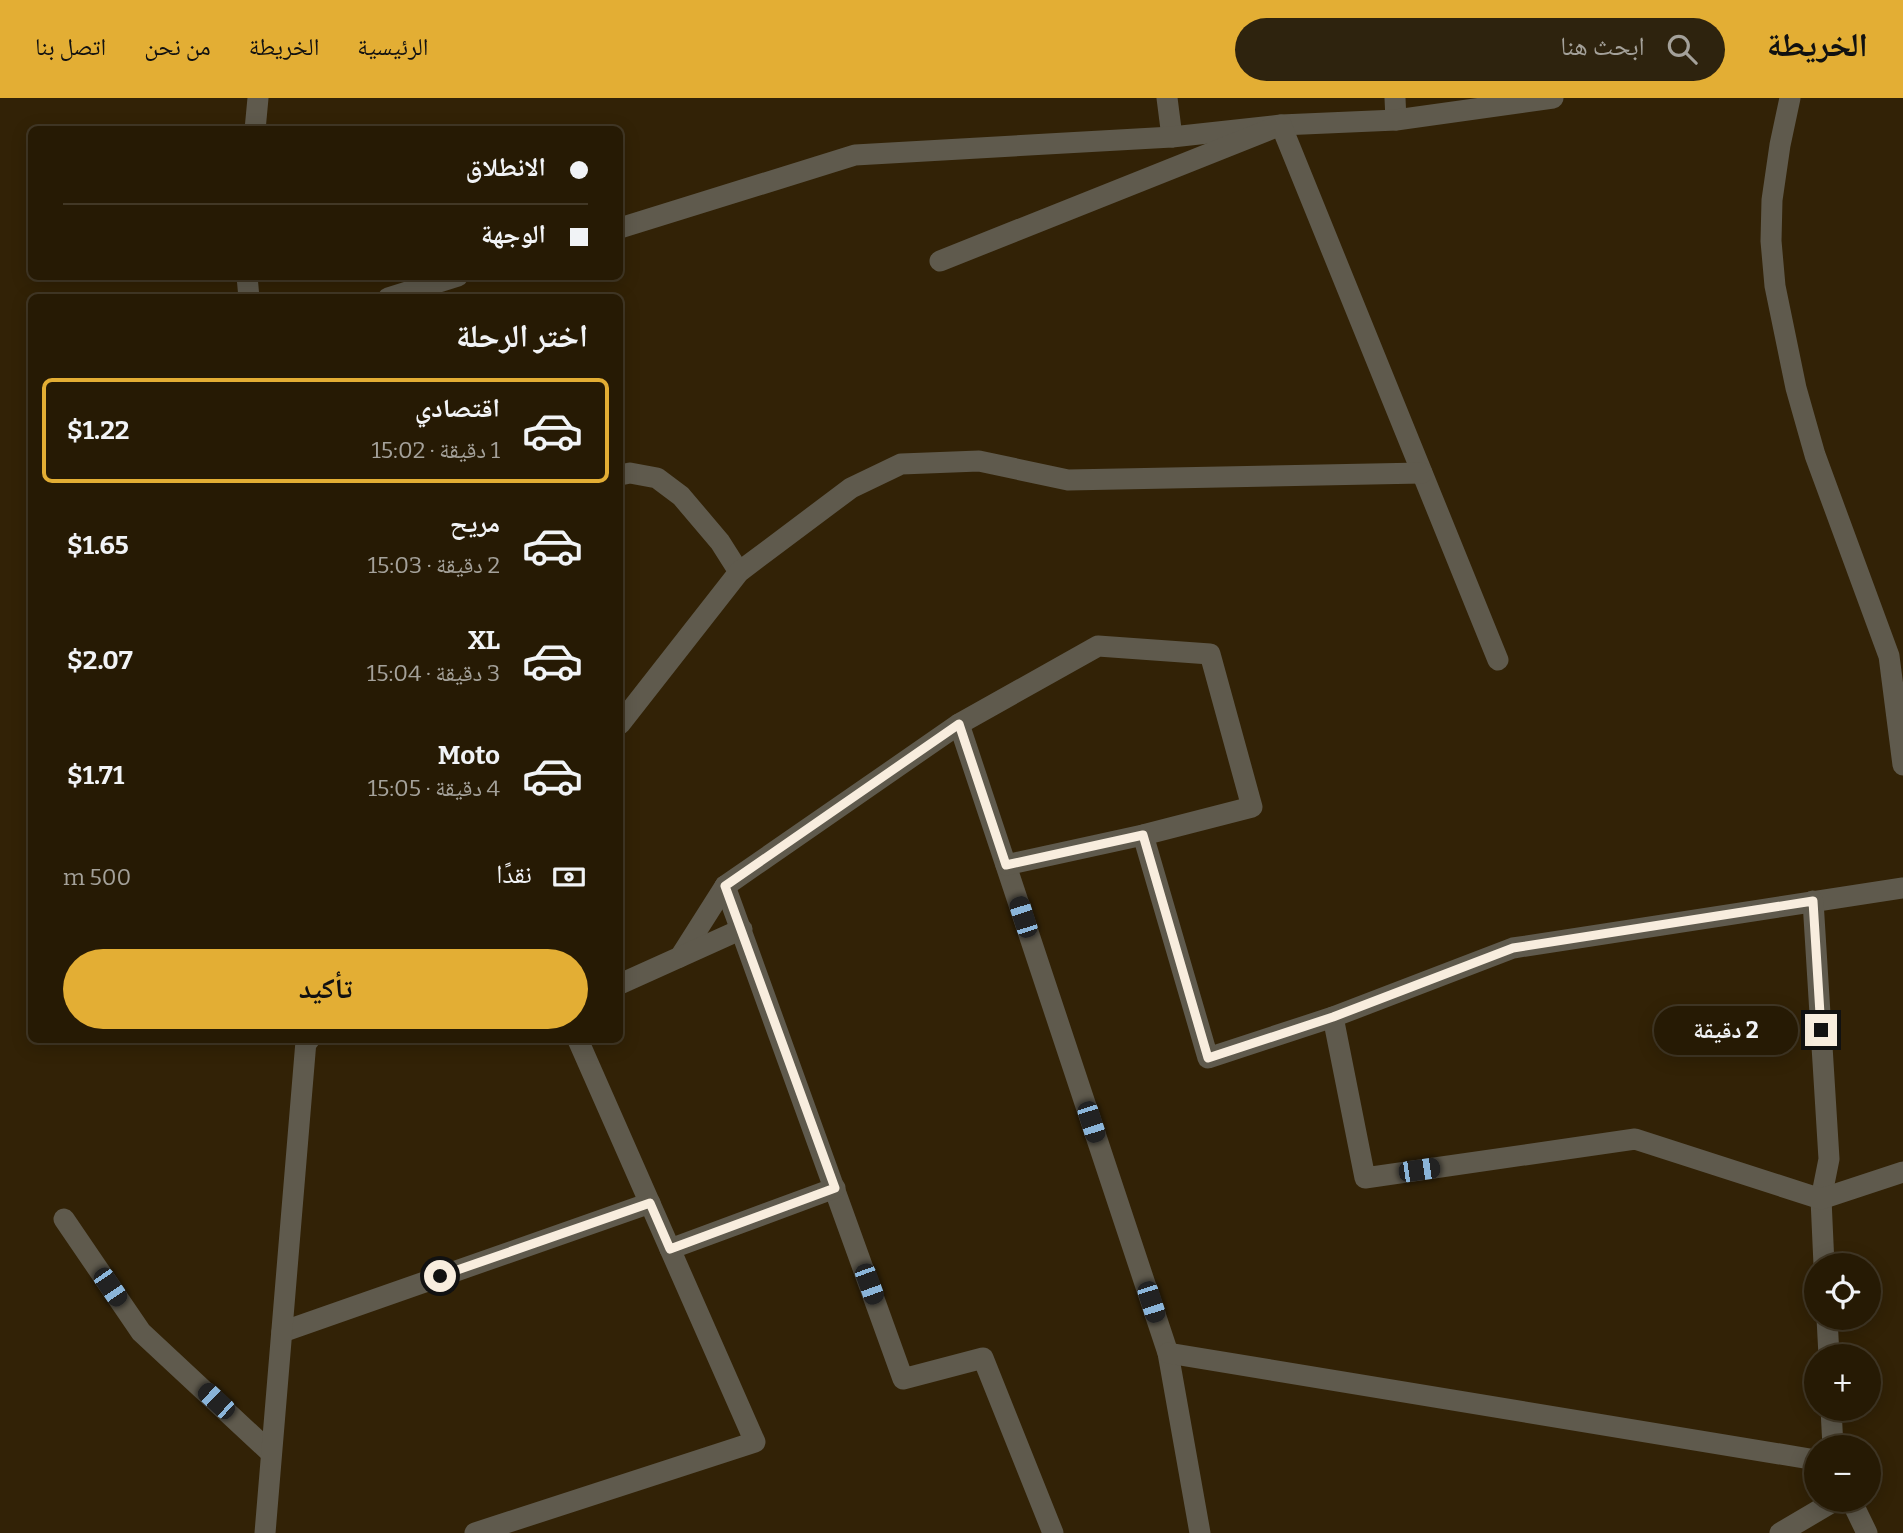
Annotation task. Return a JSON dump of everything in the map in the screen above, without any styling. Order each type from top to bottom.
[{"type":"street","points":[[255,126],[258,98]]},
{"type":"street","points":[[1167,98],[1172,137]]},
{"type":"street","points":[[1395,98],[1396,120]]},
{"type":"street","points":[[623,227],[855,155],[1172,137],[1281,125],[1396,120],[1553,98]]},
{"type":"street","points":[[1790,98],[1772,200],[1771,241],[1784,334],[1815,455],[1896,655],[1903,765]]},
{"type":"street","points":[[940,261],[1281,125]]},
{"type":"street","points":[[1281,125],[1498,660]]},
{"type":"street","points":[[401,294],[445,280]]},
{"type":"street","points":[[623,720],[739,572],[851,488],[901,464],[979,461],[1069,480],[1422,473]]},
{"type":"street","points":[[623,474],[630,473],[657,478],[681,496],[720,542],[739,572]]},
{"type":"street","points":[[680,957],[725,886],[959,724],[1098,646],[1210,654],[1252,807],[1143,835],[1006,865]]},
{"type":"street","points":[[959,724],[1168,1353],[1200,1533]]},
{"type":"street","points":[[1143,835],[1208,1058],[1333,1017],[1513,948],[1903,888]]},
{"type":"street","points":[[725,886],[903,1379],[983,1358],[1054,1533]]},
{"type":"street","points":[[1813,901],[1829,1160],[1821,1199],[1823,1253]]},
{"type":"street","points":[[623,983],[742,929]]},
{"type":"street","points":[[1333,1017],[1364,1178],[1635,1139],[1821,1199],[1903,1172]]},
{"type":"street","points":[[265,1533],[306,1043]]},
{"type":"street","points":[[475,1533],[755,1441],[579,1043]]},
{"type":"street","points":[[670,1249],[835,1188]]},
{"type":"street","points":[[282,1332],[650,1203]]},
{"type":"street","points":[[64,1219],[141,1332],[271,1453]]},
{"type":"street","points":[[1168,1353],[1804,1458]]},
{"type":"street","points":[[1780,1533],[1816,1512]]},
{"type":"street","points":[[1857,1512],[1867,1533]]},
{"type":"route","points":[[440,1276],[650,1203],[670,1249],[835,1188],[725,886],[959,724],[1006,865],[1143,835],[1208,1058],[1333,1017],[1513,948],[1813,901],[1821,1030]]}]
